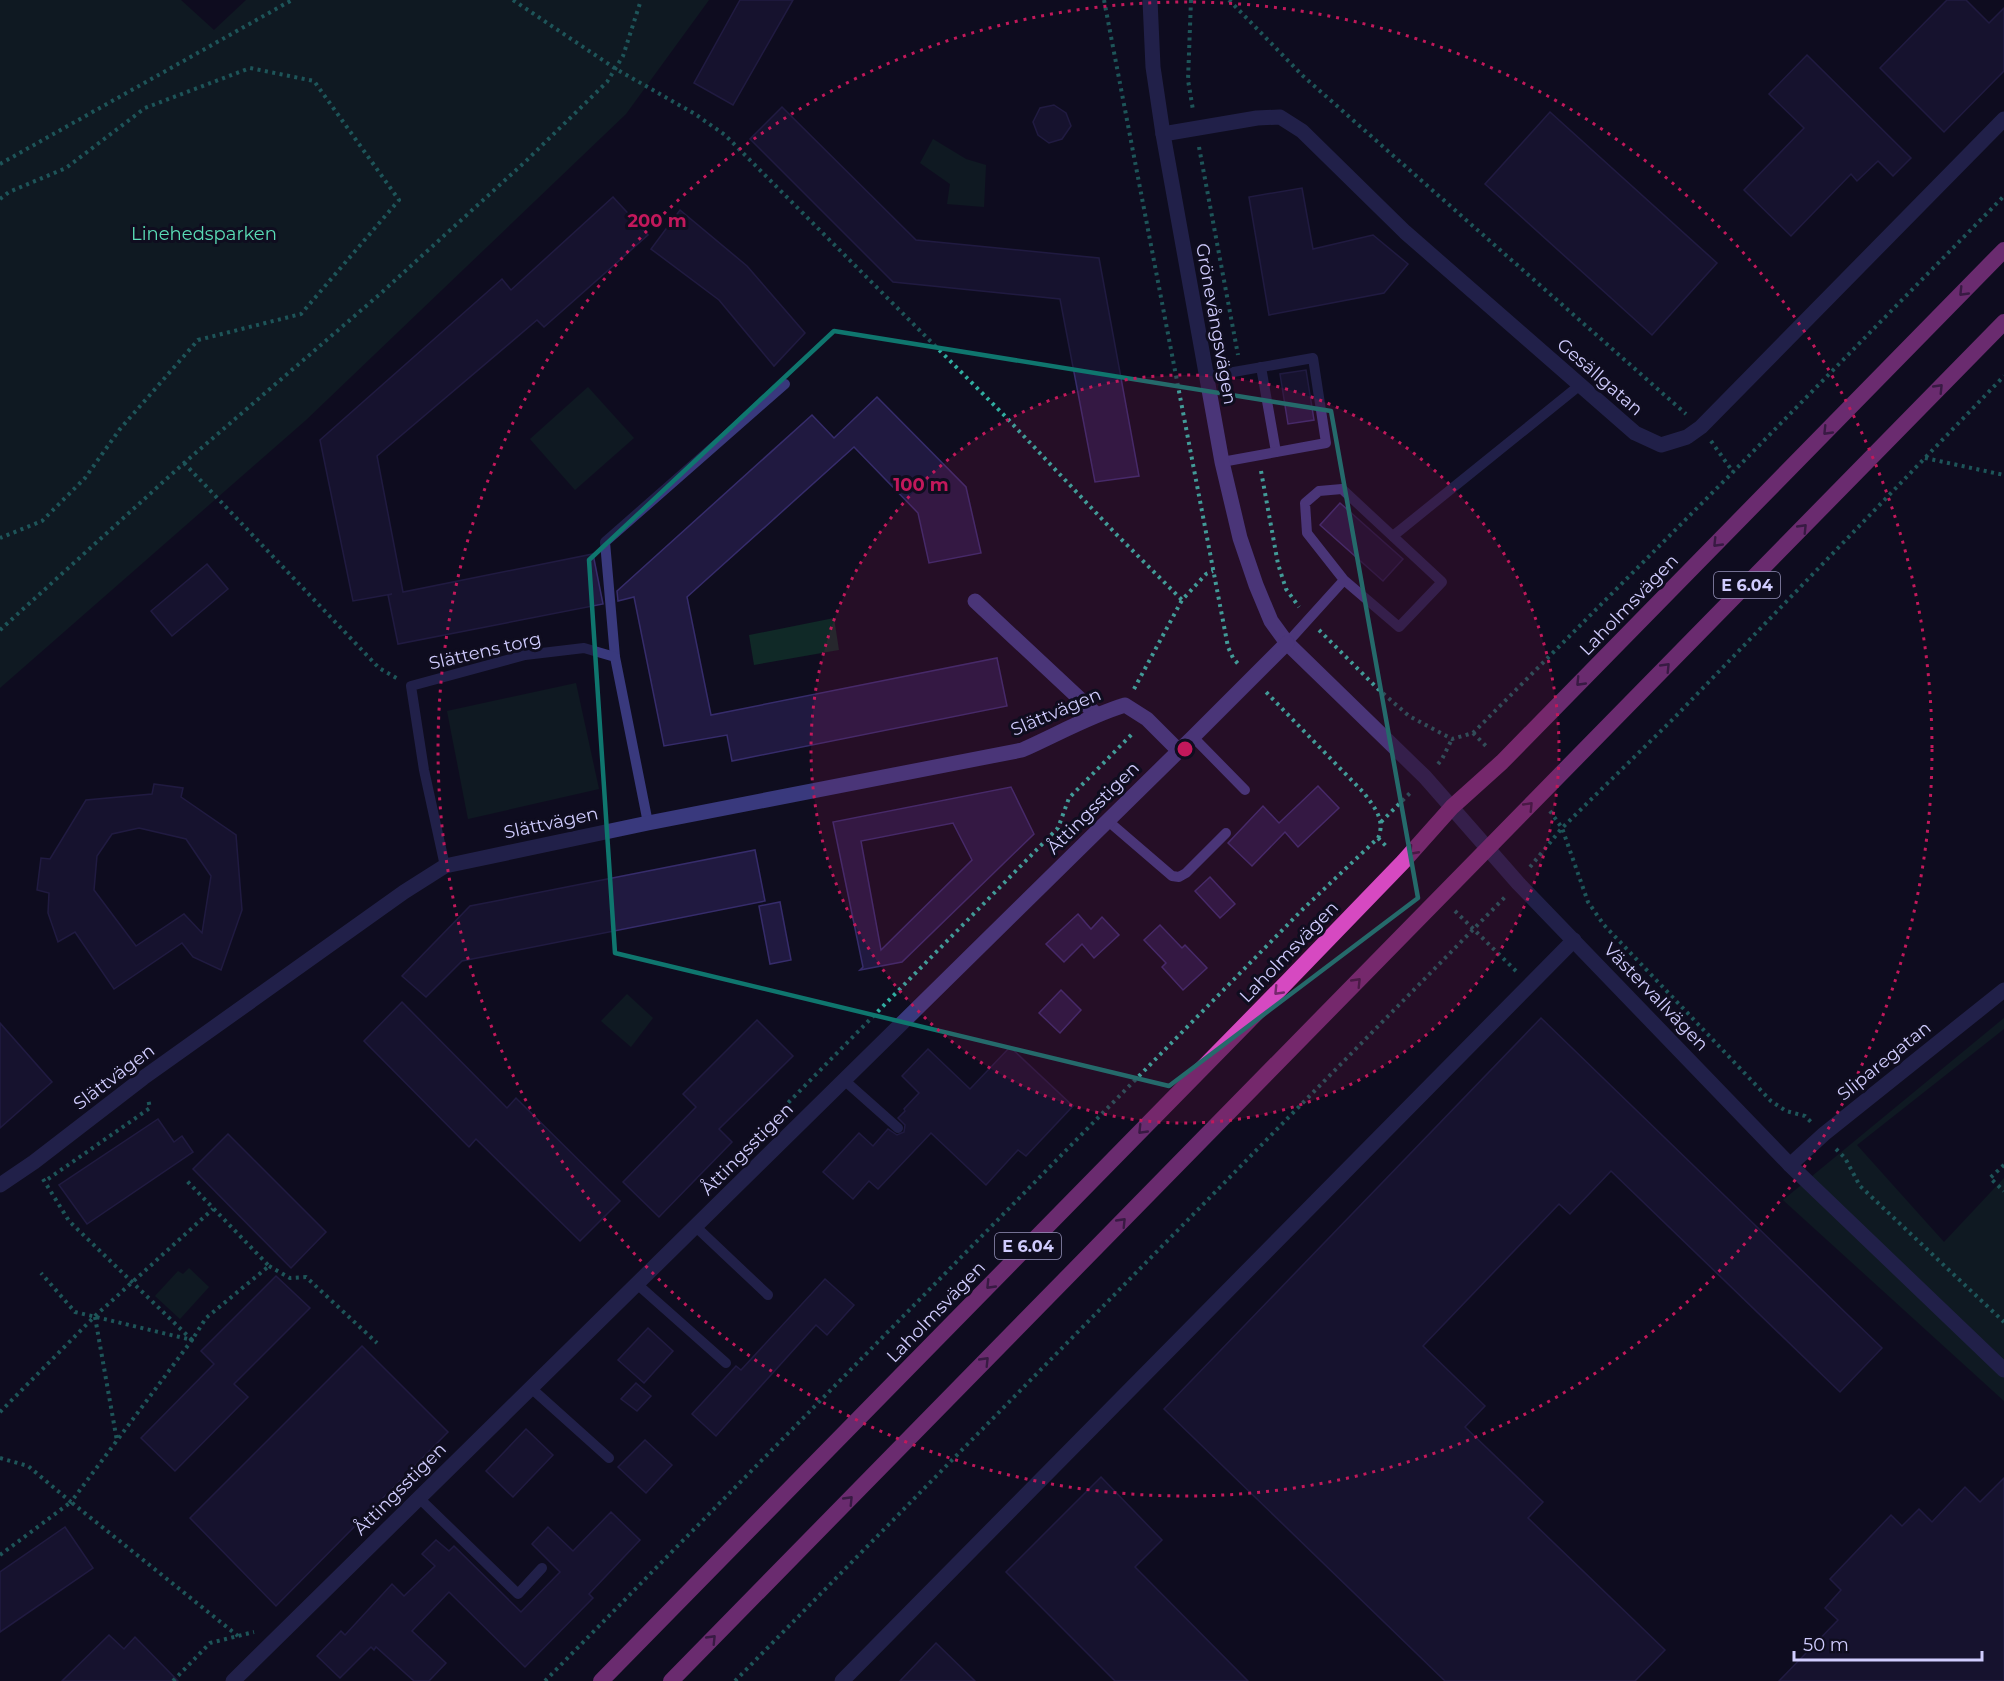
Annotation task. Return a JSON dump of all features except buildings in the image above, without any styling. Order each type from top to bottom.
[{"type":"highway","name":"Laholmsvägen","points":[[601,1681],[1278,992],[1403,862],[1452,807],[1502,762],[2004,250]]},
{"type":"highway","name":"E 6.04","points":[[671,1681],[2004,321]]},
{"type":"street","name":"Grönevångsvägen","points":[[1150,0],[1153,67],[1163,134],[1222,462],[1240,538],[1256,585],[1271,621],[1287,643]]},
{"type":"street","name":"Gesällgatan","points":[[1163,134],[1257,118],[1280,117],[1302,131],[1405,232],[1635,433],[1661,445],[1687,437],[1701,427],[2004,119]]},
{"type":"street","points":[[975,601],[1096,714]]},
{"type":"street","name":"Åttingsstigen","points":[[233,1681],[1287,643]]},
{"type":"street","name":"Västervallvägen","points":[[1287,643],[1425,777],[1518,883],[1790,1165],[2004,1370]]},
{"type":"street","name":"Slättvägen","points":[[0,1185],[34,1162],[143,1078],[404,892],[445,866],[648,823],[1022,750],[1068,730],[1096,714],[1125,705],[1147,719],[1179,751]]},
{"type":"street","points":[[842,1681],[1574,940]]},
{"type":"street","name":"Sliparegatan","points":[[1790,1165],[1824,1134],[2004,990]]},
{"type":"lane","points":[[1205,377],[1313,358],[1326,443],[1222,462]]},
{"type":"lane","points":[[1261,367],[1276,452]]},
{"type":"lane","points":[[648,823],[615,657],[604,542],[785,384]]},
{"type":"lane","points":[[1393,536],[1580,385]]},
{"type":"lane","points":[[1342,489],[1442,582],[1399,627],[1344,580],[1307,533],[1305,503],[1319,491],[1342,489]]},
{"type":"lane","points":[[1287,643],[1344,580]]},
{"type":"lane","name":"Slättens torg","points":[[445,866],[424,770],[411,686],[525,655],[584,648],[615,657]]},
{"type":"lane","points":[[1193,738],[1245,790]]},
{"type":"lane","points":[[1107,821],[1172,876],[1179,877],[1186,873],[1226,833]]},
{"type":"lane","points":[[844,1080],[898,1128]]},
{"type":"lane","points":[[695,1226],[768,1295]]},
{"type":"lane","points":[[636,1284],[726,1363]]},
{"type":"lane","points":[[531,1388],[609,1458]]},
{"type":"lane","points":[[419,1498],[518,1594],[542,1568]]},
{"type":"path","points":[[0,164],[292,0]]},
{"type":"path","points":[[513,0],[616,69],[695,114],[725,135],[1003,414],[1182,600]]},
{"type":"path","points":[[0,630],[183,463],[380,294],[492,192],[607,82],[623,56],[641,0]]},
{"type":"path","points":[[1229,0],[1303,76],[1701,427],[1733,472]]},
{"type":"path","points":[[0,199],[9,192],[66,168],[145,108],[250,68],[314,81],[399,200],[301,314],[198,340],[120,429],[85,478],[42,521],[0,538]]},
{"type":"path","points":[[1502,762],[1473,734],[2004,196]]},
{"type":"path","points":[[735,1681],[1518,883],[1562,828],[1674,718],[2004,376]]},
{"type":"path","points":[[1925,458],[2004,475]]},
{"type":"path","points":[[183,463],[379,668],[411,686]]},
{"type":"path","points":[[1125,705],[1182,600],[1206,574],[1213,571]]},
{"type":"path","points":[[782,1109],[1058,828],[1069,798],[1147,719]]},
{"type":"path","points":[[1538,797],[1562,828],[1588,902],[1604,925],[1771,1101],[1786,1111],[1805,1116],[1824,1134],[1845,1158],[1860,1186],[2004,1322]]},
{"type":"path","points":[[545,1681],[1303,909],[1378,838]]},
{"type":"path","points":[[45,1181],[150,1108],[143,1078]]},
{"type":"path","points":[[34,1162],[69,1221],[192,1340]]},
{"type":"path","points":[[2004,1165],[1990,1178],[2004,1191]]},
{"type":"path","points":[[187,1181],[269,1266],[291,1278],[306,1277],[377,1343]]},
{"type":"path","points":[[0,1412],[95,1316],[213,1209]]},
{"type":"path","points":[[0,1555],[71,1502],[206,1318],[269,1266]]},
{"type":"path","points":[[41,1273],[75,1312],[192,1340]]},
{"type":"path","points":[[95,1316],[117,1441]]},
{"type":"path","points":[[0,1458],[28,1466],[238,1636]]},
{"type":"path","points":[[173,1681],[210,1643],[263,1629]]},
{"type":"highlighted area","points":[[834,331],[1331,411],[1418,898],[1169,1086],[615,953],[589,560]]},
{"type":"green space","name":"Linehedsparken","points":[[0,0],[181,0],[214,30],[246,0],[709,0],[626,114],[306,420],[0,688]]},
{"type":"green space","points":[[933,139],[966,159],[986,165],[984,207],[947,204],[950,184],[920,163]]},
{"type":"green space","points":[[588,387],[634,438],[575,490],[530,439]]},
{"type":"green space","points":[[834,618],[839,650],[754,665],[749,635]]},
{"type":"green space","points":[[576,683],[599,789],[468,819],[447,711]]},
{"type":"green space","points":[[627,994],[653,1018],[631,1047],[601,1021]]},
{"type":"green space","points":[[2004,1018],[2004,1029],[1857,1145],[1944,1242],[2004,1178],[2004,1401],[1783,1200]]},
{"type":"green space","points":[[189,1268],[209,1287],[180,1319],[155,1296],[178,1271],[183,1274]]}]
